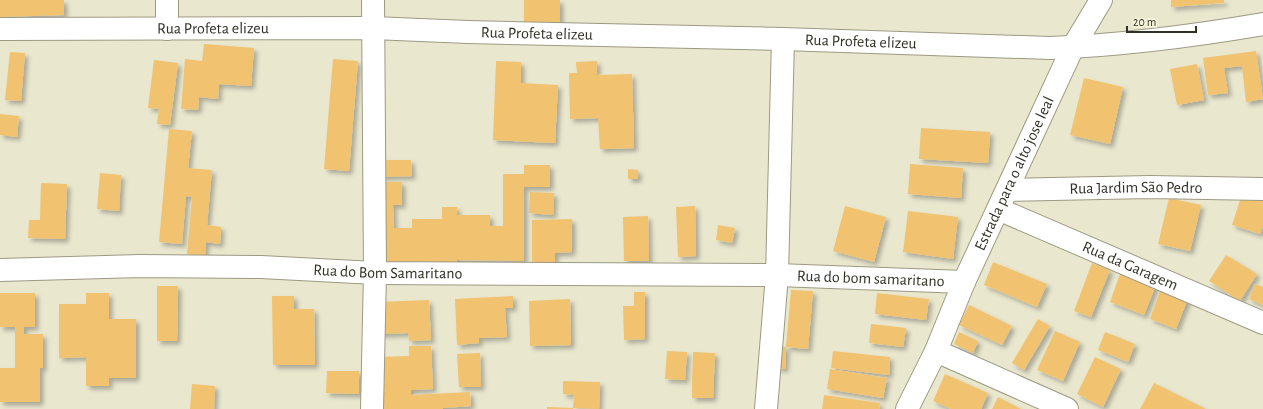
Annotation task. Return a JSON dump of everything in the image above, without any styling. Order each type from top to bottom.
[{"type":"street","points":[[166,29],[167,0]]},
{"type":"street","points":[[372,409],[375,273],[373,0]]},
{"type":"street","name":"Estrada para o alto jose leal","points":[[907,409],[936,351],[964,282],[1008,190],[1073,47],[1101,0]]},
{"type":"street","name":"Rua Profeta elizeu","points":[[0,29],[373,28],[1050,48],[1172,38],[1263,24]]},
{"type":"street","points":[[766,409],[777,275],[784,39]]},
{"type":"street","name":"Rua Jardim São Pedro","points":[[1008,190],[1150,187],[1263,189]]},
{"type":"street","name":"Rua da Garagem","points":[[998,209],[1263,323]]},
{"type":"street","name":"Rua do Bom Samaritano","points":[[0,270],[155,266],[261,267],[375,273],[777,275]]},
{"type":"street","name":"Rua do bom samaritano","points":[[777,275],[964,282]]},
{"type":"street","points":[[936,351],[1067,409]]},
{"type":"building","points":[[0,0],[64,0],[64,15],[0,17]]},
{"type":"building","points":[[524,0],[560,0],[560,32],[524,33]]},
{"type":"building","points":[[1171,0],[1224,0],[1224,3],[1171,7]]},
{"type":"building","points":[[204,44],[254,48],[251,86],[219,84],[218,99],[199,97],[198,110],[181,109],[185,59],[202,61]]},
{"type":"building","points":[[1256,51],[1263,99],[1246,102],[1242,66],[1224,68],[1228,93],[1208,95],[1203,58]]},
{"type":"building","points":[[10,52],[25,53],[21,101],[5,100]]},
{"type":"building","points":[[333,59],[358,61],[349,171],[324,169]]},
{"type":"building","points":[[154,60],[178,63],[170,125],[157,124],[159,109],[148,108]]},
{"type":"building","points":[[496,61],[521,62],[521,83],[558,85],[555,143],[493,140]]},
{"type":"building","points":[[597,61],[597,75],[632,74],[634,148],[600,149],[598,118],[570,119],[569,73],[577,73],[576,62]]},
{"type":"building","points":[[1197,64],[1204,100],[1177,105],[1170,69]]},
{"type":"building","points":[[1084,78],[1123,87],[1110,144],[1070,135]]},
{"type":"building","points":[[0,114],[19,116],[17,137],[0,135]]},
{"type":"building","points":[[921,128],[990,132],[988,163],[919,159]]},
{"type":"building","points":[[169,129],[192,131],[188,168],[212,170],[207,225],[221,227],[220,244],[206,242],[205,256],[187,254],[192,197],[186,196],[182,244],[159,242]]},
{"type":"building","points":[[378,160],[411,160],[412,176],[379,177]]},
{"type":"building","points":[[910,164],[963,168],[961,198],[908,194]]},
{"type":"building","points":[[524,165],[550,165],[550,187],[524,187],[524,261],[457,260],[457,263],[383,263],[383,182],[402,182],[402,205],[393,205],[394,228],[412,228],[412,219],[442,219],[442,207],[457,207],[457,215],[490,215],[490,226],[503,226],[503,174],[524,174]]},
{"type":"building","points":[[628,169],[638,170],[638,179],[628,179]]},
{"type":"building","points":[[100,173],[121,175],[119,211],[97,209]]},
{"type":"building","points":[[41,183],[67,184],[65,239],[28,238],[29,220],[40,220]]},
{"type":"building","points":[[530,192],[554,193],[553,215],[529,213]]},
{"type":"building","points":[[1242,194],[1263,201],[1263,226],[1260,234],[1232,225]]},
{"type":"building","points":[[1169,198],[1201,205],[1190,251],[1158,244]]},
{"type":"building","points":[[695,206],[696,256],[678,257],[676,207]]},
{"type":"building","points":[[845,206],[886,217],[874,262],[833,251]]},
{"type":"building","points":[[908,211],[958,217],[953,259],[903,252]]},
{"type":"building","points":[[648,216],[649,261],[624,261],[623,217]]},
{"type":"building","points":[[572,219],[572,252],[555,253],[555,265],[532,266],[532,220]]},
{"type":"building","points":[[718,225],[735,228],[732,243],[716,240]]},
{"type":"building","points":[[1226,255],[1257,274],[1240,301],[1209,281]]},
{"type":"building","points":[[993,262],[1047,284],[1037,307],[984,285]]},
{"type":"building","points":[[1092,263],[1110,270],[1091,317],[1074,311]]},
{"type":"building","points":[[1121,271],[1156,285],[1144,315],[1110,302]]},
{"type":"building","points":[[1255,284],[1263,287],[1263,305],[1249,299]]},
{"type":"building","points":[[1162,285],[1189,296],[1176,329],[1150,319]]},
{"type":"building","points":[[157,286],[178,286],[177,341],[157,341]]},
{"type":"building","points":[[791,290],[813,291],[808,349],[786,347]]},
{"type":"building","points":[[634,292],[645,292],[645,339],[624,340],[623,306],[634,306]]},
{"type":"building","points":[[0,293],[35,293],[35,327],[24,327],[24,334],[43,334],[43,368],[40,368],[40,402],[0,402],[0,368],[15,368],[15,327],[0,327]]},
{"type":"building","points":[[86,293],[109,293],[109,319],[136,319],[136,378],[109,378],[109,386],[86,386],[86,357],[59,358],[59,304],[86,304]]},
{"type":"building","points":[[877,293],[929,299],[926,320],[875,314]]},
{"type":"building","points":[[272,296],[294,296],[294,309],[314,309],[315,365],[273,365]]},
{"type":"building","points":[[513,296],[513,308],[505,308],[507,337],[479,338],[479,343],[457,345],[455,299]]},
{"type":"building","points":[[570,299],[571,345],[530,346],[529,301]]},
{"type":"building","points":[[429,300],[431,340],[409,341],[408,333],[377,334],[376,302]]},
{"type":"building","points":[[969,305],[1012,326],[1002,345],[959,325]]},
{"type":"building","points":[[1038,319],[1050,326],[1024,370],[1012,363]]},
{"type":"building","points":[[871,324],[906,328],[903,347],[869,343]]},
{"type":"building","points":[[1055,331],[1080,342],[1063,381],[1037,370]]},
{"type":"building","points":[[959,332],[978,341],[973,353],[954,344]]},
{"type":"building","points":[[1105,332],[1135,344],[1128,362],[1098,350]]},
{"type":"building","points":[[409,346],[431,346],[433,389],[411,390],[411,395],[470,392],[471,406],[443,409],[381,409],[378,357],[409,356]]},
{"type":"building","points":[[778,346],[786,347],[785,369],[776,368]]},
{"type":"building","points":[[667,351],[687,352],[685,380],[665,379]]},
{"type":"building","points":[[833,351],[890,357],[889,375],[831,368]]},
{"type":"building","points":[[693,352],[715,353],[713,398],[692,398]]},
{"type":"building","points":[[480,353],[481,387],[459,387],[457,354]]},
{"type":"building","points":[[1095,357],[1121,369],[1103,407],[1077,394]]},
{"type":"building","points":[[830,369],[887,378],[883,398],[827,389]]},
{"type":"building","points":[[327,371],[359,371],[359,394],[326,393]]},
{"type":"building","points":[[945,374],[988,393],[981,409],[951,409],[933,401]]},
{"type":"building","points":[[563,381],[600,382],[599,409],[573,408],[574,395],[563,394]]},
{"type":"building","points":[[1154,383],[1206,409],[1140,409]]},
{"type":"building","points":[[192,384],[215,386],[214,409],[190,409]]},
{"type":"building","points":[[824,395],[880,403],[879,409],[822,409]]},
{"type":"building","points":[[998,397],[1021,409],[992,409]]},
{"type":"building","points":[[547,407],[573,408],[573,409],[547,409]]}]
